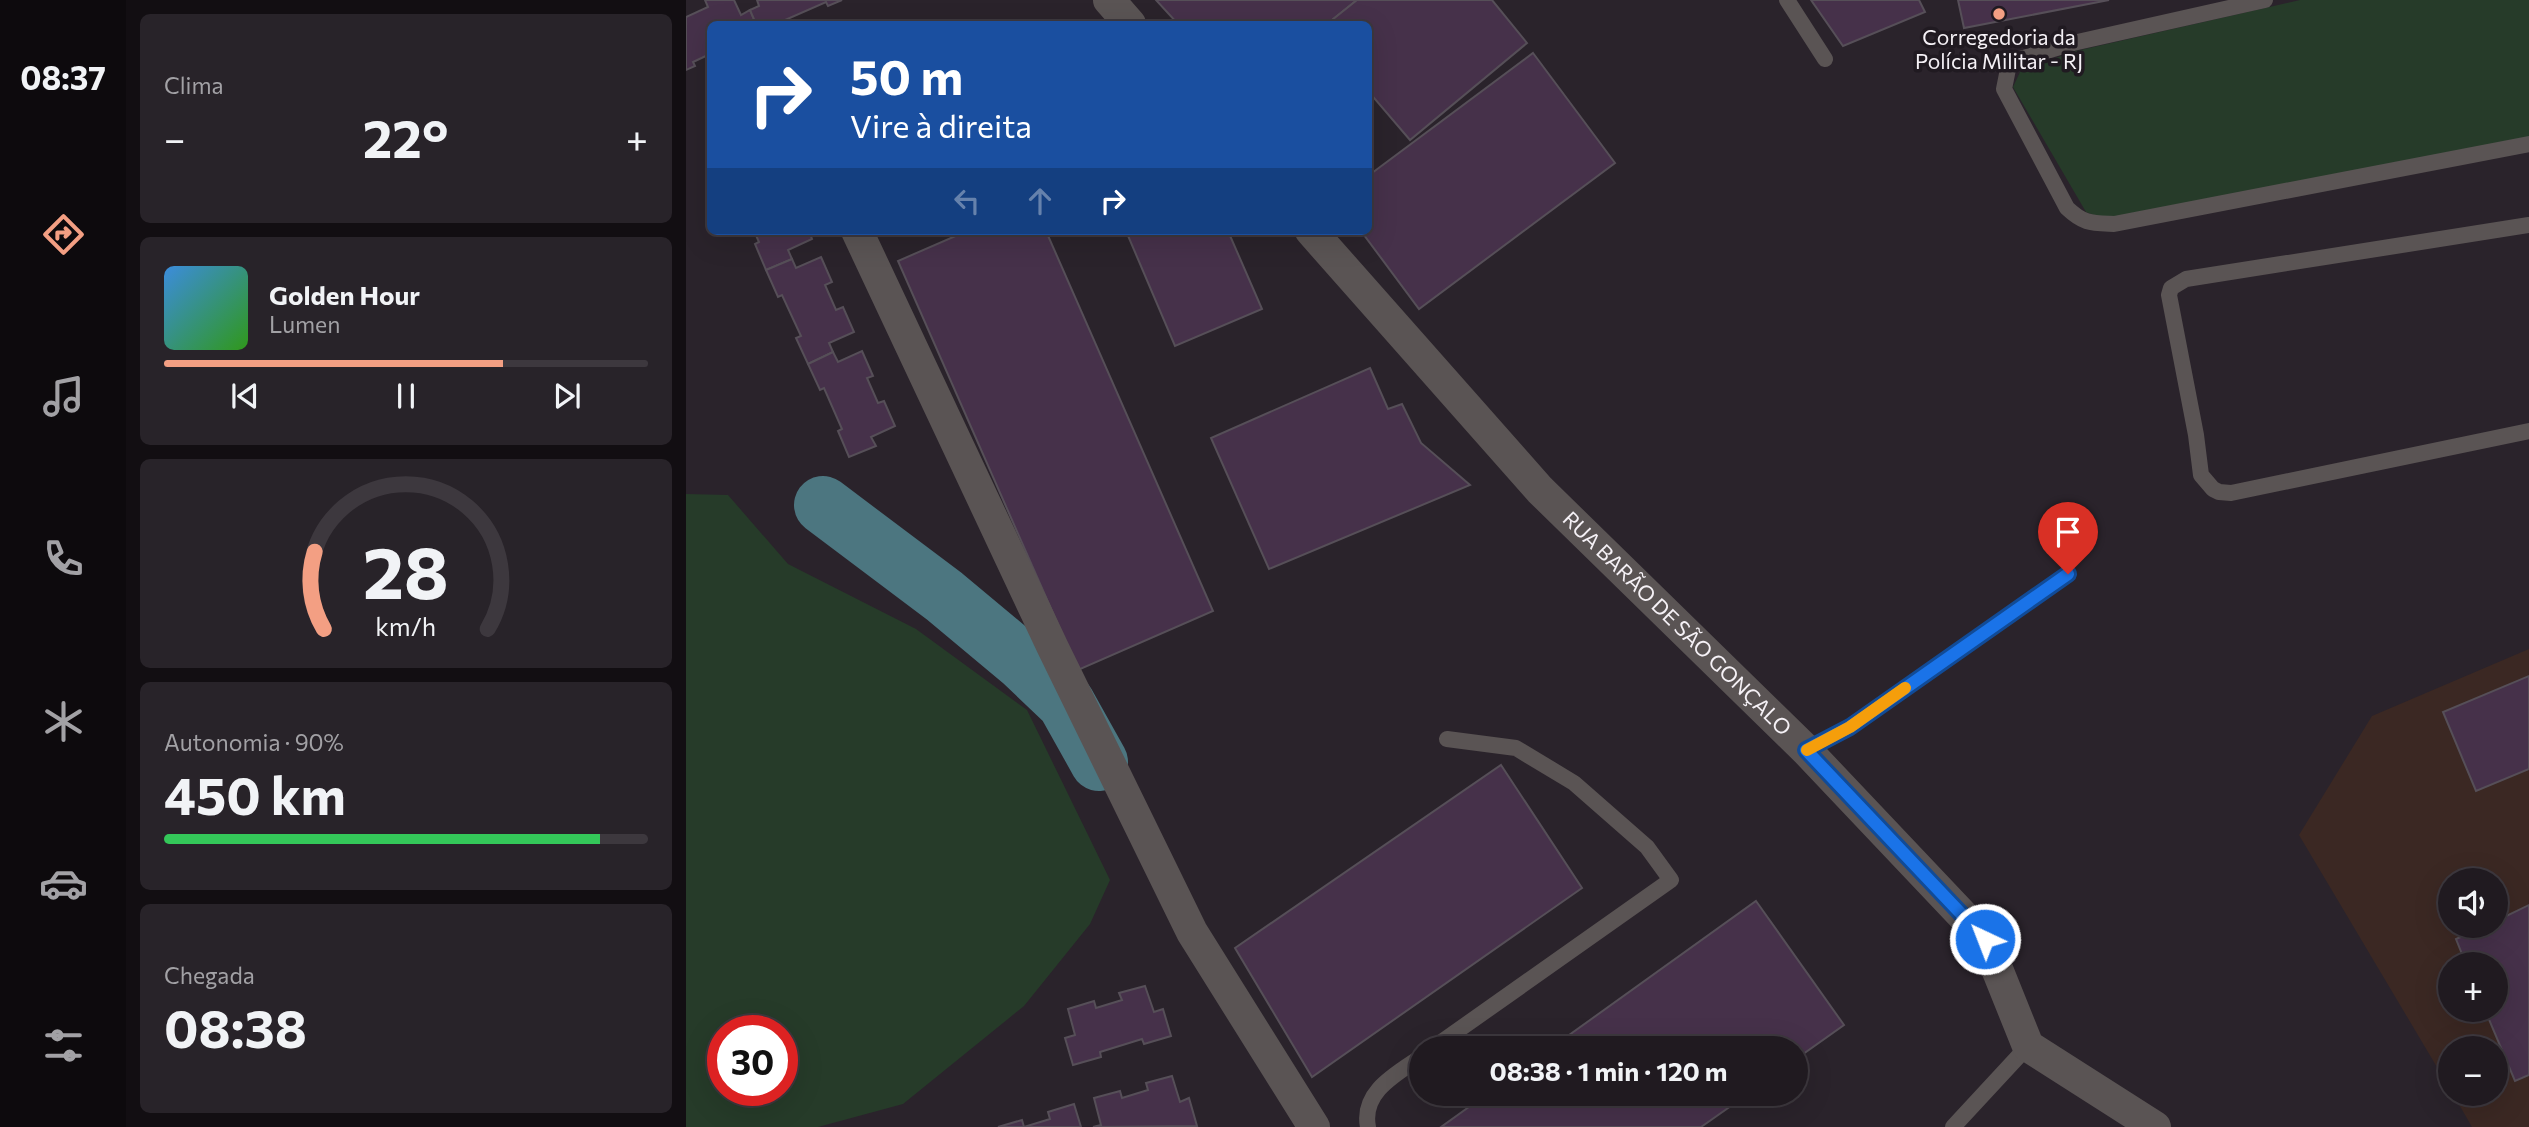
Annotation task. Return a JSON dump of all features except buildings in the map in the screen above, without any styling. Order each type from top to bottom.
[{"type":"street","points":[[1109,0],[1127,21]]},
{"type":"street","points":[[859,235],[1053,648],[1192,932],[1314,1127]]},
{"type":"street","name":"RUA BARÃO DE SÃO GONÇALO","points":[[1315,235],[1540,490],[1806,750],[1985,939],[2028,1046]]},
{"type":"street","points":[[2028,1046],[2155,1127]]},
{"type":"lane","points":[[1787,0],[1825,59]]},
{"type":"lane","points":[[2265,0],[2073,43],[2014,61],[2008,69],[2004,89],[2067,208],[2078,218],[2088,223],[2114,224],[2529,144]]},
{"type":"lane","points":[[2529,225],[2186,279],[2171,288],[2169,295],[2201,475],[2206,483],[2219,492],[2231,493],[2529,431]]},
{"type":"lane","points":[[1806,750],[1850,727],[2068,574]]},
{"type":"lane","points":[[1447,739],[1516,748],[1574,783],[1647,847],[1671,880],[1450,1036]]},
{"type":"lane","points":[[1953,1127],[2028,1046]]},
{"type":"lane","points":[[1368,1127],[1368,1105],[1383,1083],[1409,1065]]},
{"type":"shaded area","points":[[2529,649],[2529,1127],[2472,1127],[2460,1106],[2508,1106],[2508,1036],[2438,1036],[2438,1069],[2299,835],[2372,716]]},
{"type":"green space","points":[[2300,0],[2529,0],[2529,138],[2116,218],[2099,217],[2086,212],[2013,87],[2021,70],[2076,51]]},
{"type":"green space","points":[[686,494],[728,495],[788,564],[916,629],[1027,710],[1110,880],[1090,924],[1024,1006],[903,1104],[818,1127],[686,1127]]},
{"type":"waterway","points":[[823,505],[944,596],[1023,662],[1066,703],[1099,762]]},
{"type":"slow traffic","points":[[1807,750],[1850,727],[1905,688]]},
{"type":"place","name":"Corregedoria da Polícia Militar - RJ","points":[[1999,14]]},
{"type":"route","points":[[1985,939],[1806,750],[1850,727],[2068,574]]}]
